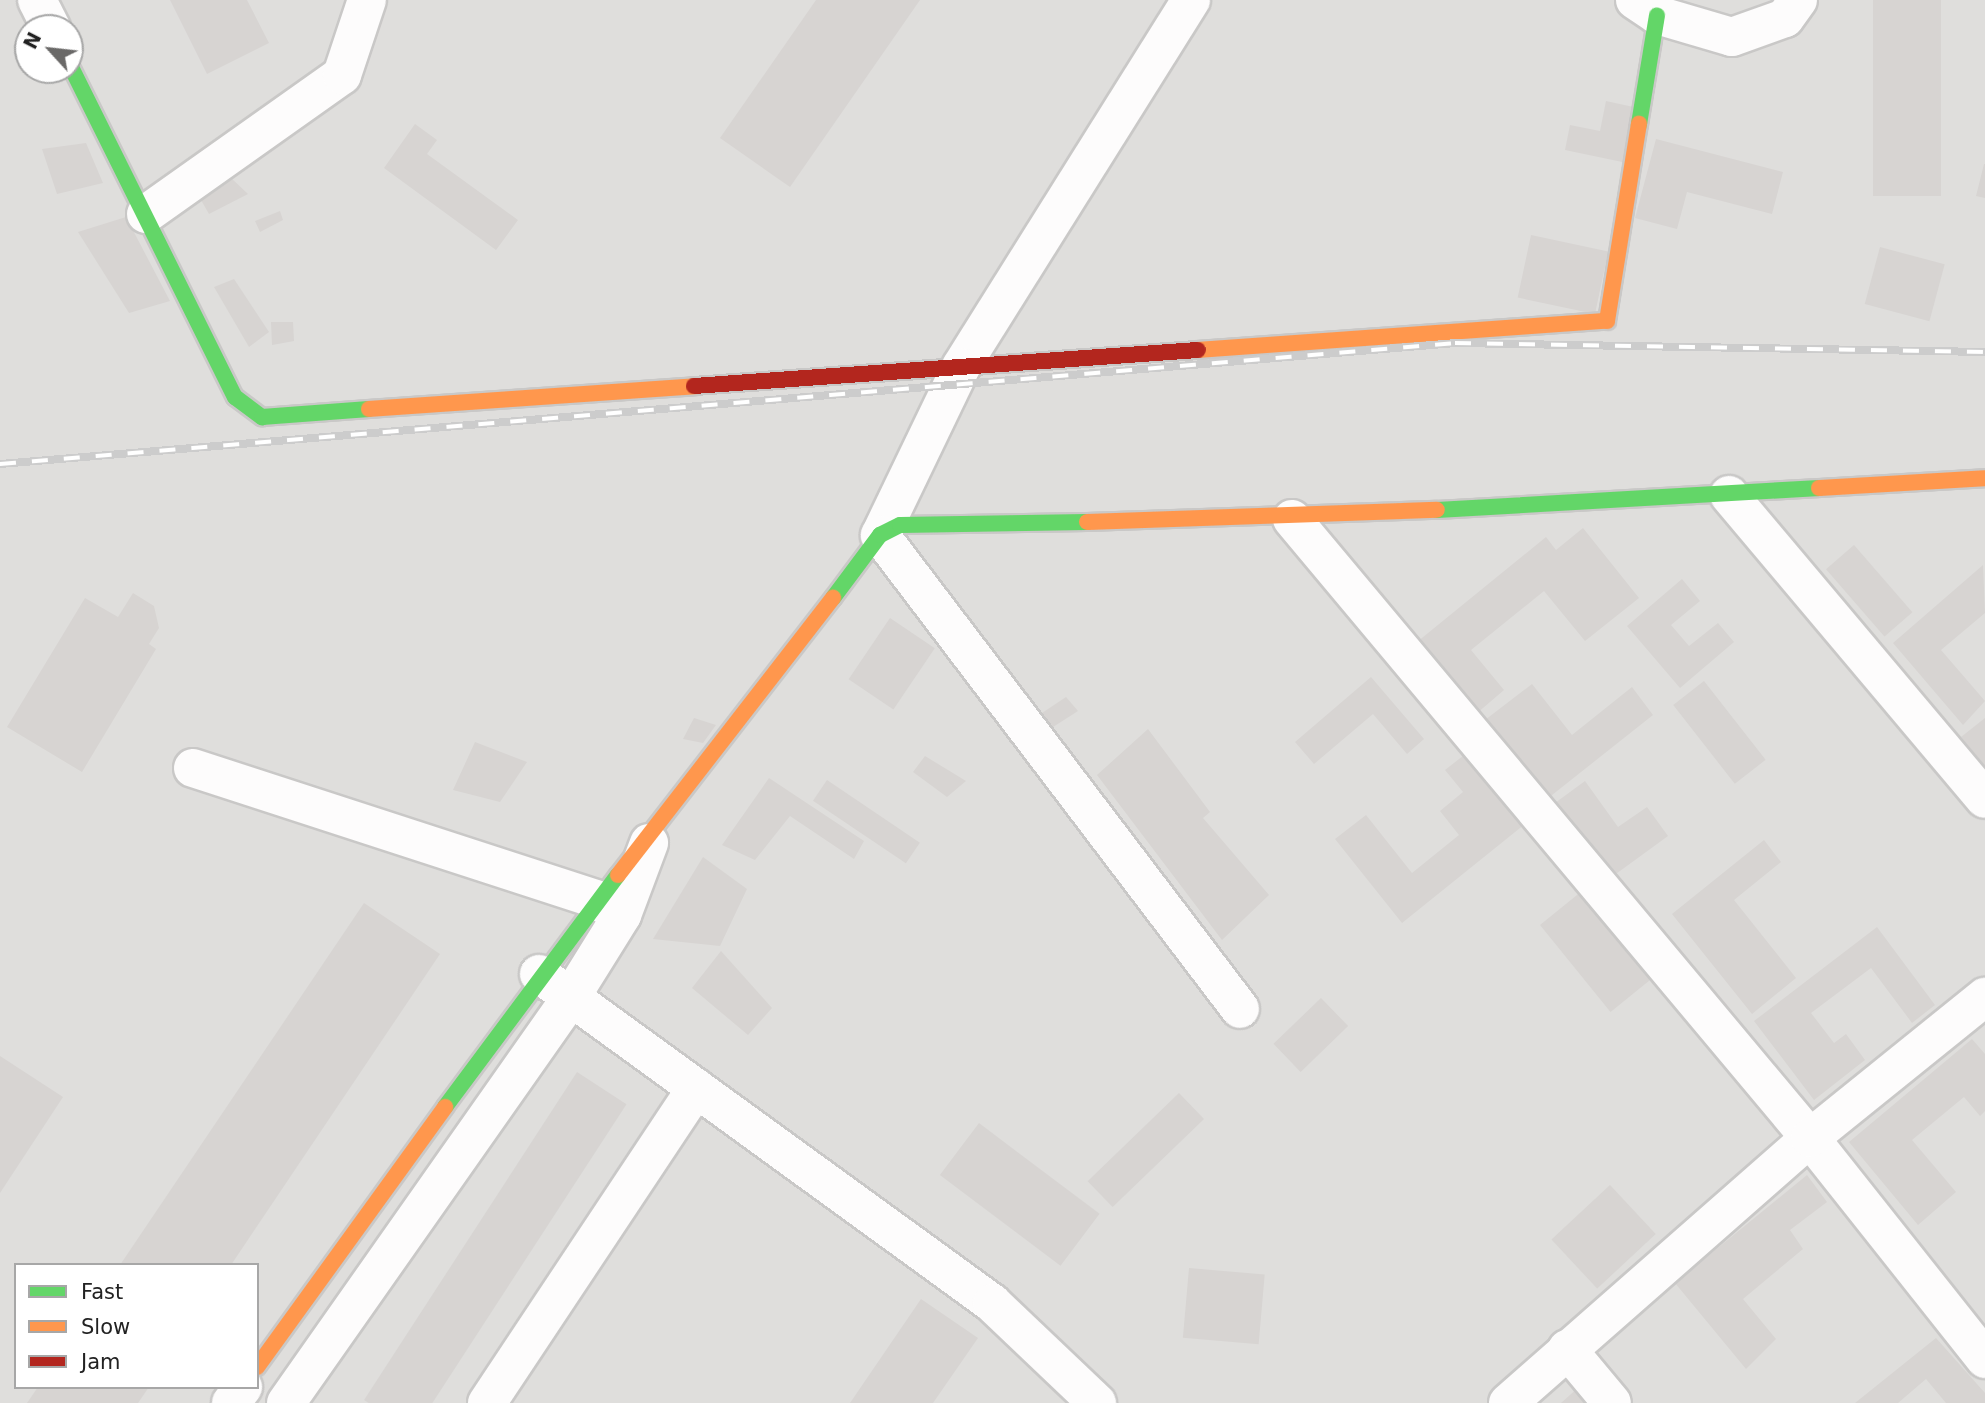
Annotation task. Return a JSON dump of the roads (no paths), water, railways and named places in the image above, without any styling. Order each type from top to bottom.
[{"type":"street","points":[[342,75],[367,0]]},
{"type":"street","points":[[146,214],[342,75],[393,0]]},
{"type":"street","points":[[286,1403],[571,997],[608,907],[649,843],[880,535],[961,367],[1191,0]]},
{"type":"street","points":[[80,84],[235,397],[262,417],[1607,321],[1646,8],[1732,37],[1785,18],[1798,0]]},
{"type":"street","points":[[880,535],[900,525],[1292,519],[1985,478]]},
{"type":"street","points":[[1729,495],[1985,799]]},
{"type":"street","points":[[1292,519],[1811,1138],[1985,1359]]},
{"type":"street","points":[[880,535],[1240,1009]]},
{"type":"street","points":[[193,768],[608,907]]},
{"type":"street","points":[[259,1364],[539,974],[608,907]]},
{"type":"street","points":[[539,974],[992,1303],[1097,1403]]},
{"type":"street","points":[[1508,1403],[1811,1138],[1985,997]]},
{"type":"street","points":[[487,1403],[696,1087]]},
{"type":"street","points":[[1567,1349],[1612,1403]]},
{"type":"railway","points":[[0,464],[1455,343],[1985,352]]}]
